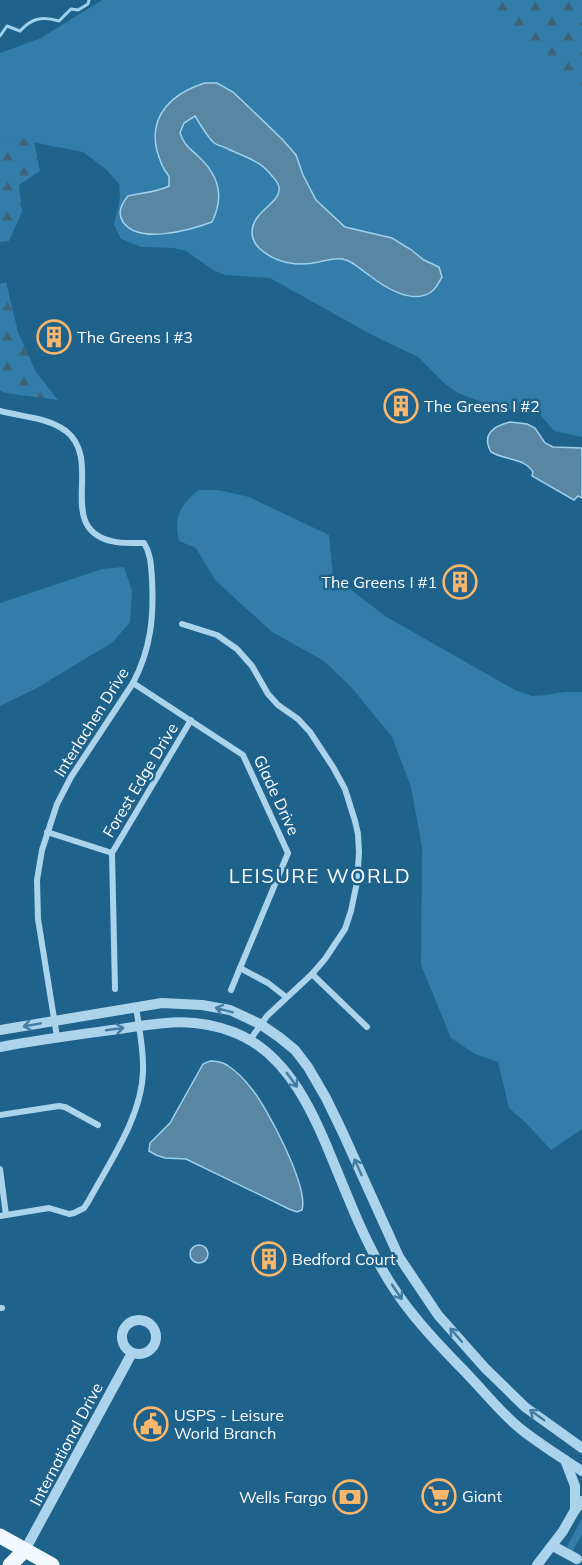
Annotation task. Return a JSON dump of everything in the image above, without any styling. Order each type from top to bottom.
[{"type":"main road","points":[[0,1536],[52,1565]]},
{"type":"main road","points":[[10,1565],[25,1550]]},
{"type":"main road","points":[[19,1565],[25,1550]]},
{"type":"street","name":"Interlachen Drive","points":[[0,411],[53,423],[68,433],[81,453],[84,521],[96,535],[110,541],[144,543],[148,551],[153,596],[152,627],[145,658],[133,683],[71,777],[57,804],[42,850],[37,880],[38,919],[57,1037]]},
{"type":"street","points":[[182,624],[217,635],[237,649],[252,666],[268,694],[310,732],[345,789],[358,834],[357,882],[345,929],[325,959],[260,1024],[250,1040]]},
{"type":"street","name":"Glade Drive","points":[[133,683],[243,755],[288,853],[231,990]]},
{"type":"street","name":"Forest Edge Drive","points":[[115,989],[112,853],[191,720]]},
{"type":"street","name":"Forest Edge Drive","points":[[47,832],[112,853]]},
{"type":"street","points":[[240,968],[268,983],[286,997]]},
{"type":"street","points":[[312,974],[368,1027]]},
{"type":"street","points":[[0,1030],[162,1003],[202,1005],[230,1010],[279,1036],[295,1050],[308,1067],[342,1131],[399,1257],[438,1315],[485,1368],[525,1407],[582,1448]]},
{"type":"street","points":[[0,1169],[3,1216],[49,1208],[69,1214],[81,1211],[127,1130],[138,1102],[143,1055],[136,1007]]},
{"type":"street","points":[[0,1047],[160,1022],[184,1021],[200,1022],[250,1040],[280,1065],[294,1082],[309,1108],[361,1229],[399,1296],[425,1330],[520,1428],[582,1471]]},
{"type":"street","points":[[0,1115],[59,1106],[98,1125]]},
{"type":"street","name":"International Drive","points":[[25,1550],[132,1353]]},
{"type":"street","points":[[537,1565],[564,1531],[578,1505],[575,1486],[565,1460]]},
{"type":"street","points":[[553,1546],[578,1558]]},
{"type":"green space","points":[[102,0],[582,0],[582,437],[554,431],[537,411],[503,410],[458,393],[444,383],[418,357],[372,335],[270,278],[225,275],[213,270],[186,251],[173,248],[141,247],[121,239],[114,225],[120,199],[119,184],[107,170],[83,152],[0,136],[0,53],[41,38]]},
{"type":"green space","points":[[477,0],[571,0],[582,5],[582,89],[548,56]]},
{"type":"green space","points":[[0,136],[34,141],[40,171],[19,185],[22,212],[9,241],[0,242]]},
{"type":"green space","points":[[6,282],[18,332],[36,372],[58,400],[5,393],[0,390],[0,284]]},
{"type":"green space","points":[[199,490],[218,490],[249,497],[329,535],[333,576],[385,616],[515,690],[532,696],[582,692],[582,1129],[551,1150],[509,1108],[498,1062],[475,1054],[451,1038],[421,965],[422,847],[411,787],[392,737],[352,688],[324,661],[272,632],[215,580],[196,548],[179,541],[178,515],[187,501]]},
{"type":"green space","points":[[124,567],[132,591],[130,622],[113,642],[37,688],[0,706],[0,603],[102,569]]},
{"type":"green space","points":[[582,1519],[582,1535],[571,1551],[567,1546]]},
{"type":"shaded area","points":[[205,83],[217,83],[233,92],[282,139],[296,155],[316,200],[345,227],[392,238],[424,260],[439,267],[442,277],[434,289],[415,297],[398,293],[382,285],[346,260],[295,264],[265,253],[254,241],[253,225],[276,198],[279,193],[278,184],[256,162],[214,143],[195,116],[184,123],[180,133],[186,144],[207,165],[216,180],[219,196],[212,222],[178,232],[152,234],[131,229],[123,222],[120,212],[128,196],[169,186],[169,177],[160,160],[155,138],[160,116],[173,99]]},
{"type":"shaded area","points":[[510,422],[527,424],[535,428],[545,443],[553,447],[582,448],[582,498],[578,496],[574,500],[532,476],[533,472],[525,464],[491,452],[488,446],[488,436],[494,429]]},
{"type":"shaded area","points":[[210,1061],[221,1062],[230,1067],[246,1082],[258,1098],[276,1129],[293,1166],[299,1184],[302,1210],[297,1212],[289,1209],[186,1159],[165,1158],[149,1151],[150,1143],[170,1123],[203,1064]]},
{"type":"shaded area","points":[[199,1245],[205,1248],[208,1254],[205,1260],[199,1263],[193,1260],[190,1254],[193,1248]]},
{"type":"waterway","points":[[0,36],[7,26],[20,31],[38,19],[59,21],[71,9],[78,10],[88,4],[89,0]]},
{"type":"place","name":"The Greens I #3","points":[[54,337]]},
{"type":"place","name":"The Greens I #2","points":[[401,406]]},
{"type":"place","name":"The Greens I #1","points":[[460,582]]},
{"type":"place","name":"Bedford Court","points":[[269,1259]]},
{"type":"place","name":"USPS - Leisure World Branch","points":[[151,1424]]},
{"type":"place","name":"Giant","points":[[439,1496]]},
{"type":"place","name":"Wells Fargo","points":[[350,1497]]},
{"type":"district","name":"LEISURE WORLD","points":[[320,875]]}]
